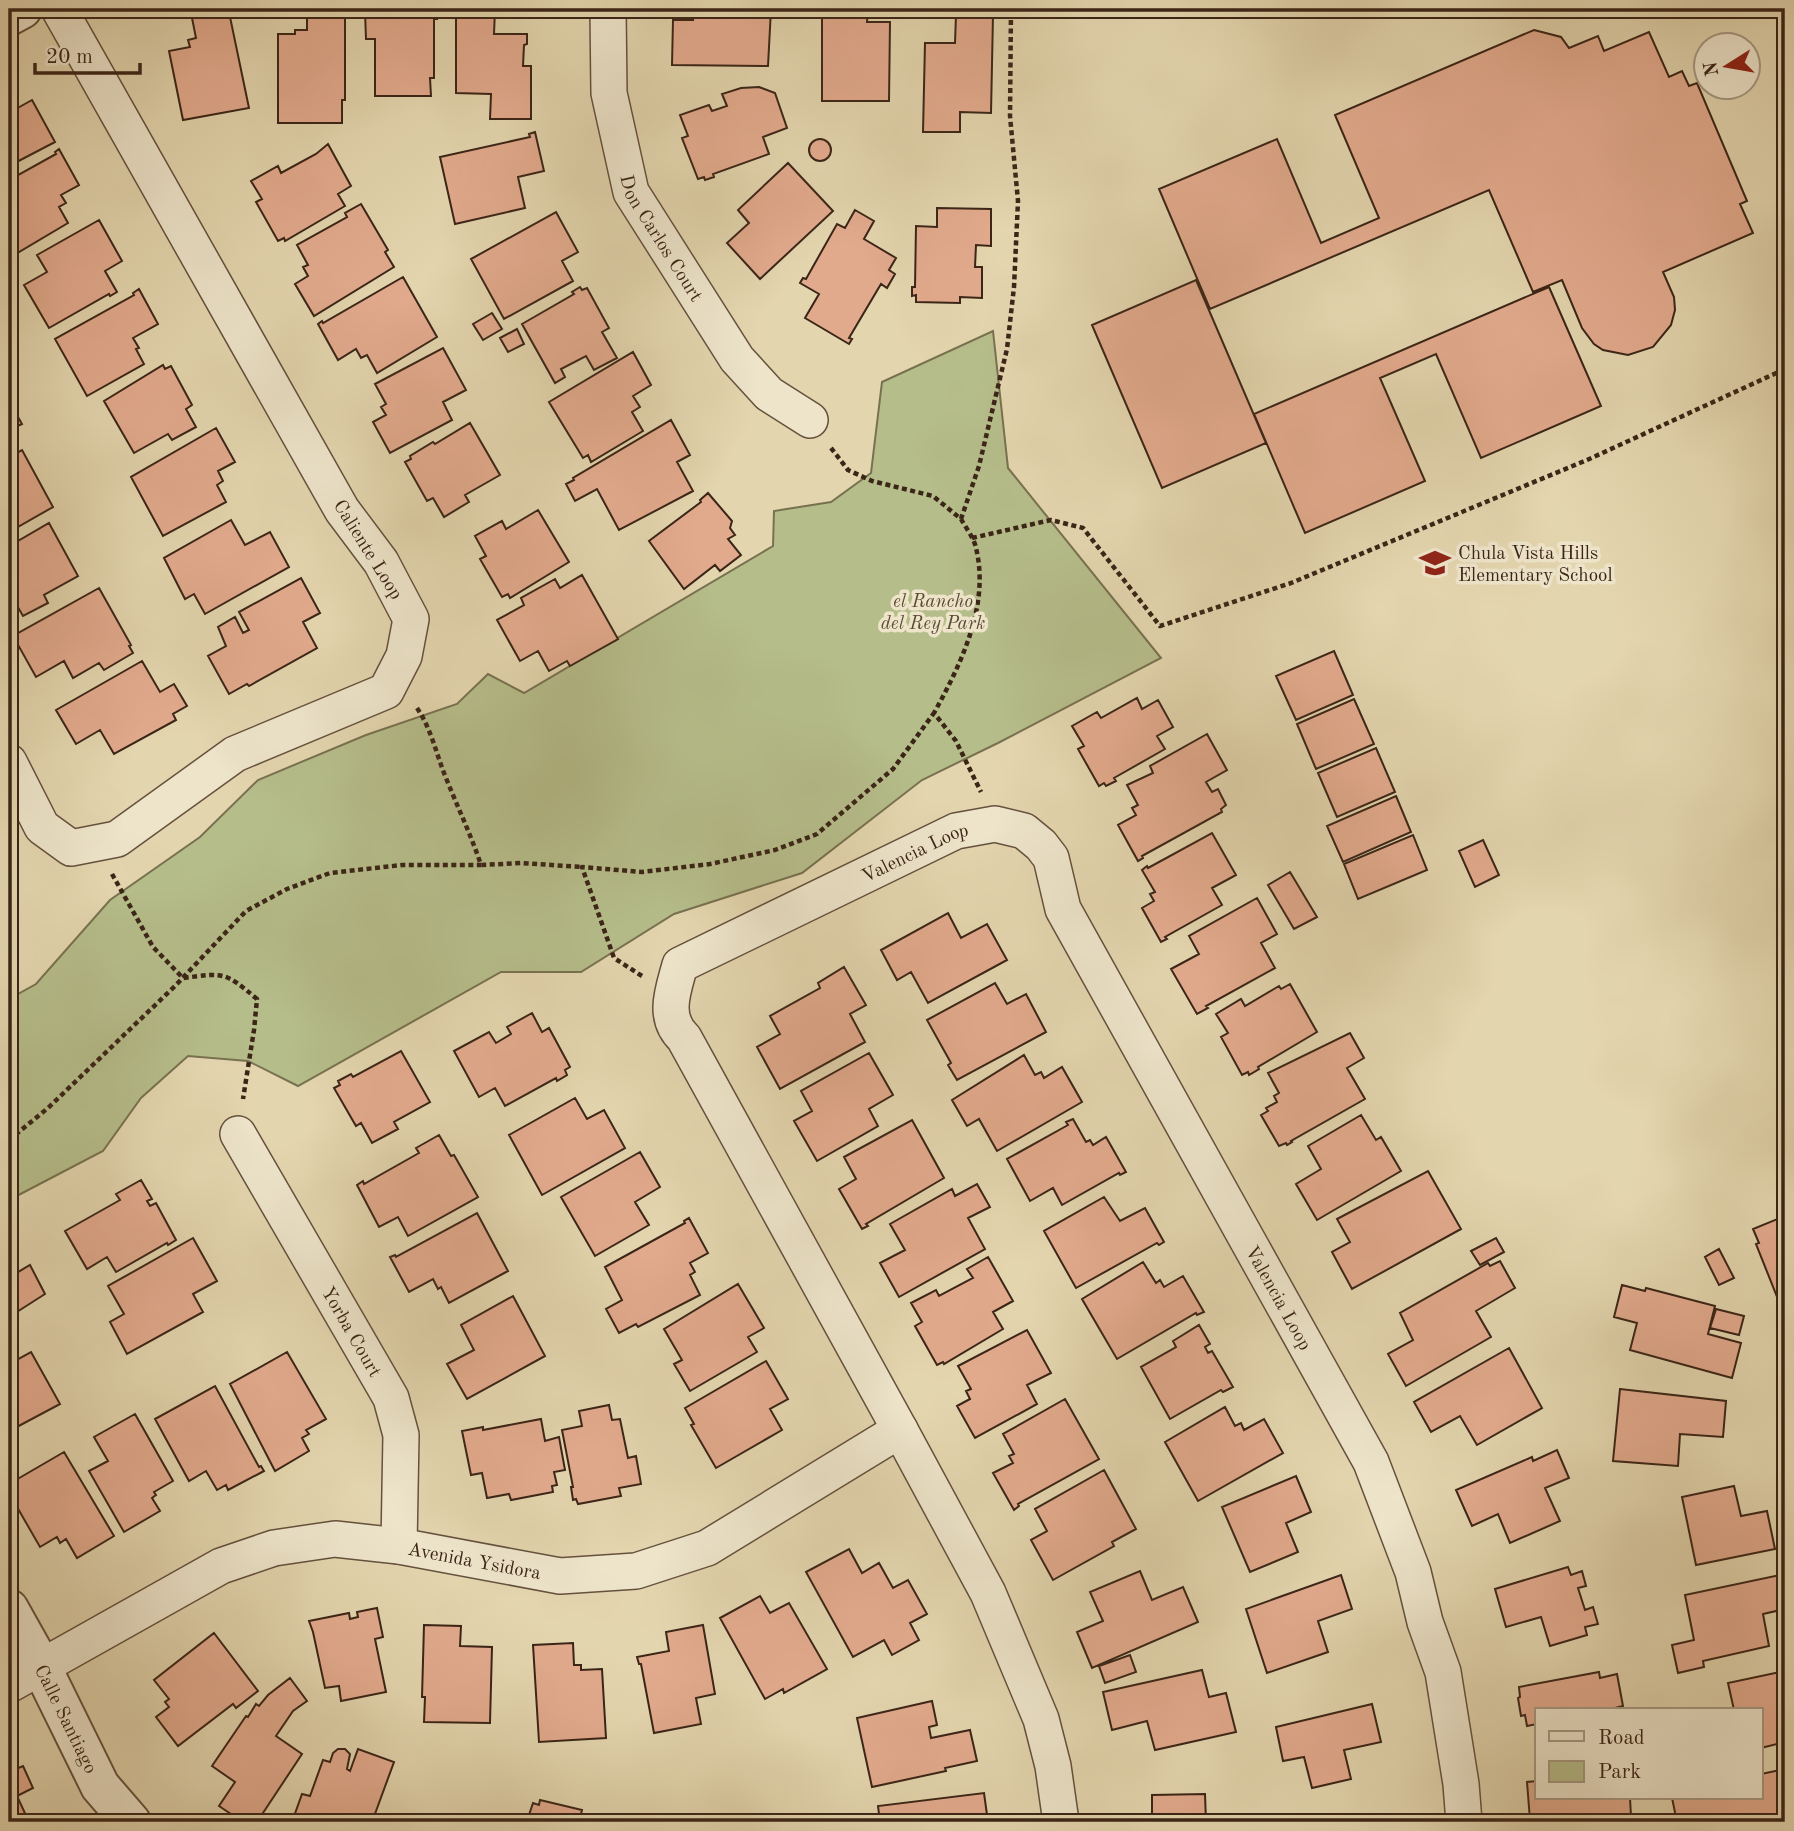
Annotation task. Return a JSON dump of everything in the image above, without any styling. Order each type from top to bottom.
[{"type":"street","points":[[9,16],[22,9]]},
{"type":"street","name":"Caliente Loop","points":[[9,762],[42,827],[71,848],[117,839],[235,754],[386,691],[404,656],[411,620],[381,562],[342,510],[59,9]]},
{"type":"street","name":"Don Carlos Court","points":[[608,9],[609,93],[631,192],[737,359],[769,394],[810,421]]},
{"type":"street","name":"Valencia Loop","points":[[1060,1822],[1053,1766],[1041,1719],[988,1593],[684,1038],[676,1031],[669,1005],[680,965],[956,831],[995,824],[1024,831],[1041,845],[1051,858],[1063,909],[1371,1462],[1410,1562],[1425,1622],[1443,1672],[1461,1784],[1464,1822]]},
{"type":"street","name":"Yorba Court","points":[[238,1134],[391,1398],[401,1435],[399,1546]]},
{"type":"street","name":"Avenida Ysidora","points":[[9,1685],[221,1566],[274,1548],[335,1539],[399,1546],[560,1576],[636,1571],[706,1548],[900,1430]]},
{"type":"street","name":"Calle Santiago","points":[[9,1609],[41,1666],[100,1786],[131,1822]]},
{"type":"path","points":[[961,519],[979,466],[1007,349],[1014,287],[1018,201],[1010,116],[1011,9]]},
{"type":"path","points":[[972,538],[1051,520],[1083,528],[1160,626],[1291,583],[1587,460],[1785,369]]},
{"type":"path","points":[[9,1140],[48,1108],[183,978],[246,911],[287,889],[330,873],[402,865],[481,866],[521,863],[642,872],[710,864],[775,850],[817,834],[893,769],[934,713],[949,686],[970,636],[981,585],[976,547],[961,519],[933,496],[872,481],[848,470],[810,421]]},
{"type":"path","points":[[394,675],[428,724],[481,866]]},
{"type":"path","points":[[934,713],[956,741],[995,824]]},
{"type":"path","points":[[93,844],[131,905],[153,947],[183,978]]},
{"type":"path","points":[[582,867],[614,958],[672,995]]},
{"type":"path","points":[[183,978],[221,974],[257,999],[238,1134]]},
{"type":"green space","name":"el Rancho del Rey Park","points":[[993,331],[1008,468],[1161,658],[922,780],[802,873],[674,914],[581,972],[501,972],[298,1086],[248,1061],[188,1056],[141,1098],[103,1151],[9,1200],[9,999],[36,984],[110,900],[200,837],[258,780],[366,735],[457,704],[488,674],[524,693],[773,546],[774,511],[831,502],[871,473],[882,382]]},
{"type":"building","points":[[307,9],[345,9],[345,100],[342,100],[342,123],[278,123],[278,34],[295,34],[295,30],[307,30]]},
{"type":"building","points":[[436,9],[431,96],[375,96],[375,39],[366,39],[365,11]]},
{"type":"building","points":[[453,9],[495,9],[494,34],[527,34],[523,66],[531,66],[531,119],[490,119],[491,94],[456,93],[456,14],[453,14]]},
{"type":"building","points":[[693,9],[771,9],[768,66],[672,65],[673,20],[693,20]]},
{"type":"building","points":[[820,9],[868,9],[867,22],[890,22],[889,101],[822,101]]},
{"type":"building","points":[[232,10],[233,16],[230,17],[249,108],[183,120],[169,51],[190,47],[188,40],[196,38],[192,18]]},
{"type":"building","points":[[956,15],[993,15],[991,113],[960,112],[960,132],[923,132],[925,43],[955,43]]},
{"type":"building","points":[[1534,30],[1561,37],[1569,48],[1598,36],[1604,51],[1649,32],[1669,77],[1682,71],[1689,86],[1692,85],[1692,102],[1705,102],[1747,201],[1740,204],[1753,233],[1663,272],[1674,297],[1675,310],[1671,325],[1653,347],[1628,355],[1603,350],[1594,344],[1582,328],[1562,280],[1533,292],[1489,190],[1210,309],[1159,189],[1277,139],[1321,243],[1379,218],[1335,115]]},
{"type":"building","points":[[759,87],[775,93],[787,128],[763,137],[769,154],[713,174],[714,177],[698,179],[682,138],[688,136],[680,115],[709,105],[712,111],[727,106],[722,94],[741,88]]},
{"type":"building","points":[[32,100],[55,142],[9,166],[9,101],[14,110]]},
{"type":"building","points":[[535,132],[544,171],[518,177],[525,208],[455,224],[440,157],[530,137],[529,134]]},
{"type":"building","points":[[820,139],[828,142],[831,150],[828,158],[820,161],[812,158],[809,150],[812,142]]},
{"type":"building","points":[[328,144],[351,186],[338,194],[345,206],[285,241],[284,238],[278,241],[256,202],[262,199],[251,181],[278,166],[281,173],[316,154]]},
{"type":"building","points":[[59,149],[79,185],[61,195],[66,203],[59,207],[68,223],[9,258],[9,180],[56,154]]},
{"type":"building","points":[[788,163],[833,211],[760,279],[727,243],[749,223],[738,210]]},
{"type":"building","points":[[361,204],[388,250],[385,252],[394,267],[314,316],[295,284],[308,276],[303,267],[308,265],[297,245],[347,217],[345,213]]},
{"type":"building","points":[[937,208],[991,209],[991,246],[976,245],[975,267],[982,267],[982,298],[960,297],[960,303],[916,302],[916,295],[912,296],[912,287],[915,287],[916,226],[937,227]]},
{"type":"building","points":[[855,210],[874,221],[864,239],[896,258],[889,270],[895,274],[887,288],[881,284],[849,338],[852,339],[849,344],[805,318],[819,294],[800,283],[803,278],[806,279],[837,224],[845,228]]},
{"type":"building","points":[[556,212],[578,252],[562,261],[573,281],[504,319],[471,259]]},
{"type":"building","points":[[99,220],[122,261],[105,271],[117,292],[49,328],[24,285],[47,272],[37,255]]},
{"type":"building","points":[[403,277],[437,337],[377,373],[367,355],[361,358],[356,349],[338,360],[318,324]]},
{"type":"building","points":[[1196,280],[1266,443],[1162,488],[1092,325]]},
{"type":"building","points":[[580,287],[582,290],[587,288],[609,328],[602,332],[617,358],[594,370],[586,356],[561,369],[565,377],[555,383],[522,324],[574,294],[572,292]]},
{"type":"building","points":[[1549,287],[1601,406],[1481,458],[1436,354],[1380,378],[1425,481],[1305,533],[1254,414]]},
{"type":"building","points":[[139,289],[158,324],[133,338],[144,364],[87,396],[55,339],[134,295]]},
{"type":"building","points":[[492,313],[502,329],[483,340],[473,324]]},
{"type":"building","points":[[517,329],[524,344],[508,352],[500,338]]},
{"type":"building","points":[[443,348],[466,390],[443,402],[452,420],[390,453],[373,422],[386,415],[381,407],[386,404],[375,384]]},
{"type":"building","points":[[633,352],[651,385],[633,396],[640,407],[632,412],[643,431],[591,462],[588,455],[583,458],[549,402]]},
{"type":"building","points":[[163,365],[165,369],[171,366],[192,405],[186,409],[196,427],[172,440],[168,434],[134,453],[104,401]]},
{"type":"building","points":[[14,410],[22,424],[11,429],[15,436],[9,440],[9,413]]},
{"type":"building","points":[[671,420],[690,455],[677,462],[693,491],[619,530],[597,489],[575,501],[566,484],[574,480],[573,478]]},
{"type":"building","points":[[470,423],[500,475],[465,495],[469,502],[444,517],[433,498],[427,501],[405,462],[433,442],[435,444]]},
{"type":"building","points":[[216,428],[235,462],[218,471],[223,481],[217,485],[226,502],[163,536],[131,477]]},
{"type":"building","points":[[22,450],[53,507],[9,532],[9,457]]},
{"type":"building","points":[[708,493],[732,521],[730,528],[735,535],[728,539],[741,555],[720,571],[715,565],[684,589],[649,541],[701,502]]},
{"type":"building","points":[[538,510],[569,562],[510,598],[508,594],[502,597],[480,559],[486,556],[475,536],[502,521],[506,529]]},
{"type":"building","points":[[231,520],[245,545],[270,532],[289,567],[205,614],[194,594],[185,599],[164,558]]},
{"type":"building","points":[[49,523],[78,576],[44,595],[48,603],[23,616],[11,595],[9,596],[9,543],[11,545]]},
{"type":"building","points":[[582,575],[618,639],[570,666],[567,661],[549,671],[538,651],[520,661],[497,620],[524,605],[521,598],[555,579],[560,588]]},
{"type":"building","points":[[301,578],[320,613],[303,622],[317,648],[249,686],[247,684],[229,694],[208,656],[226,646],[218,627],[235,617],[243,633],[249,630],[239,612]]},
{"type":"building","points":[[99,588],[133,653],[104,670],[99,663],[73,678],[64,661],[36,677],[13,636]]},
{"type":"building","points":[[1334,651],[1353,695],[1296,720],[1276,676]]},
{"type":"building","points":[[142,661],[160,692],[174,684],[187,706],[173,714],[176,720],[114,754],[100,730],[76,744],[56,710]]},
{"type":"building","points":[[1137,698],[1142,709],[1158,700],[1173,727],[1157,736],[1165,749],[1114,778],[1116,781],[1099,786],[1078,749],[1084,746],[1072,726],[1097,712],[1101,718]]},
{"type":"building","points":[[1354,699],[1374,744],[1316,769],[1297,724]]},
{"type":"building","points":[[1207,734],[1227,770],[1206,782],[1212,792],[1218,789],[1226,805],[1221,809],[1222,812],[1142,856],[1138,861],[1118,825],[1136,815],[1132,808],[1138,805],[1127,785],[1153,773],[1150,766]]},
{"type":"building","points":[[1376,748],[1395,792],[1337,817],[1318,773]]},
{"type":"building","points":[[1396,796],[1411,832],[1343,862],[1327,826]]},
{"type":"building","points":[[1212,833],[1236,875],[1212,888],[1222,905],[1165,937],[1167,939],[1161,942],[1142,908],[1154,901],[1150,894],[1155,892],[1142,870]]},
{"type":"building","points":[[1413,835],[1427,870],[1358,899],[1344,864]]},
{"type":"building","points":[[1483,840],[1499,875],[1475,887],[1459,851]]},
{"type":"building","points":[[1290,872],[1317,917],[1294,929],[1268,885]]},
{"type":"building","points":[[1257,898],[1277,934],[1261,943],[1275,968],[1206,1006],[1208,1008],[1197,1014],[1171,969],[1199,954],[1189,936]]},
{"type":"building","points":[[948,913],[961,938],[987,924],[1007,960],[928,1003],[911,972],[897,980],[881,950]]},
{"type":"building","points":[[844,967],[866,1005],[850,1014],[865,1042],[780,1089],[757,1047],[780,1034],[770,1016],[820,988],[818,983]]},
{"type":"building","points":[[995,983],[1007,1004],[1026,994],[1046,1032],[957,1080],[948,1065],[951,1063],[927,1020]]},
{"type":"building","points":[[1290,984],[1317,1032],[1249,1075],[1248,1072],[1242,1075],[1221,1037],[1228,1033],[1216,1014],[1241,999],[1245,1006],[1279,986],[1281,989]]},
{"type":"building","points":[[532,1013],[542,1032],[549,1028],[570,1067],[565,1070],[567,1075],[557,1081],[556,1078],[505,1106],[495,1088],[479,1097],[454,1051],[489,1032],[496,1043],[511,1034],[507,1027]]},
{"type":"building","points":[[1350,1033],[1364,1058],[1347,1068],[1365,1099],[1287,1145],[1286,1143],[1279,1146],[1261,1115],[1268,1111],[1266,1108],[1277,1102],[1274,1096],[1279,1093],[1268,1073]]},
{"type":"building","points":[[401,1051],[430,1102],[394,1122],[398,1129],[372,1143],[361,1123],[356,1126],[334,1088],[340,1085],[338,1081],[351,1074],[353,1077]]},
{"type":"building","points":[[869,1053],[893,1095],[869,1109],[878,1126],[817,1161],[794,1121],[812,1111],[801,1091]]},
{"type":"building","points":[[1024,1055],[1035,1075],[1041,1072],[1044,1078],[1062,1067],[1082,1102],[997,1151],[979,1119],[967,1126],[952,1100]]},
{"type":"building","points":[[575,1098],[587,1119],[604,1110],[625,1148],[542,1195],[509,1135]]},
{"type":"building","points":[[1361,1115],[1376,1140],[1381,1137],[1401,1171],[1317,1220],[1296,1184],[1321,1169],[1308,1146]]},
{"type":"building","points":[[1073,1119],[1086,1142],[1090,1140],[1093,1145],[1106,1137],[1126,1172],[1120,1175],[1119,1173],[1062,1205],[1053,1188],[1030,1201],[1007,1159],[1068,1125],[1066,1122]]},
{"type":"building","points":[[912,1120],[944,1178],[866,1224],[868,1226],[862,1229],[839,1189],[856,1179],[844,1157]]},
{"type":"building","points":[[439,1135],[478,1197],[408,1236],[398,1217],[379,1227],[357,1185],[363,1181],[364,1184],[419,1153],[416,1148]]},
{"type":"building","points":[[640,1152],[660,1187],[635,1202],[649,1225],[595,1256],[561,1197]]},
{"type":"building","points":[[1428,1171],[1461,1229],[1352,1289],[1332,1252],[1350,1242],[1337,1219]]},
{"type":"building","points":[[141,1180],[152,1199],[147,1201],[150,1206],[156,1203],[176,1240],[116,1272],[107,1257],[87,1269],[65,1231],[120,1200],[116,1194]]},
{"type":"building","points":[[977,1184],[990,1207],[968,1218],[985,1249],[899,1297],[880,1263],[905,1250],[890,1224],[952,1189],[955,1196]]},
{"type":"building","points":[[1104,1197],[1120,1221],[1145,1208],[1164,1242],[1159,1245],[1157,1243],[1076,1288],[1044,1231]]},
{"type":"building","points":[[477,1213],[508,1271],[449,1303],[441,1287],[438,1289],[433,1279],[409,1292],[390,1257],[396,1257]]},
{"type":"building","points":[[1785,1216],[1785,1317],[1756,1244],[1759,1243],[1753,1229]]},
{"type":"building","points":[[689,1218],[708,1253],[690,1263],[695,1272],[690,1275],[700,1295],[638,1327],[636,1324],[619,1333],[606,1309],[622,1300],[605,1267],[685,1223]]},
{"type":"building","points":[[193,1238],[217,1281],[193,1294],[203,1312],[127,1354],[110,1322],[124,1314],[108,1286]]},
{"type":"building","points":[[1496,1238],[1504,1252],[1480,1265],[1471,1251]]},
{"type":"building","points":[[1719,1249],[1734,1278],[1719,1285],[1705,1257]]},
{"type":"building","points":[[988,1257],[1013,1301],[993,1312],[1003,1329],[944,1364],[943,1362],[937,1365],[915,1326],[922,1322],[911,1303],[936,1290],[939,1296],[973,1278],[967,1269]]},
{"type":"building","points":[[1500,1261],[1515,1288],[1476,1311],[1491,1337],[1406,1386],[1388,1354],[1413,1340],[1400,1313],[1488,1263],[1490,1266]]},
{"type":"building","points":[[1143,1262],[1156,1283],[1160,1280],[1164,1287],[1183,1276],[1204,1312],[1197,1315],[1196,1313],[1117,1359],[1082,1299]]},
{"type":"building","points":[[30,1265],[45,1294],[9,1317],[9,1267],[13,1275]]},
{"type":"building","points":[[738,1284],[764,1328],[748,1337],[757,1352],[690,1391],[674,1364],[682,1360],[664,1329]]},
{"type":"building","points":[[1622,1285],[1645,1291],[1646,1288],[1715,1306],[1708,1334],[1741,1343],[1732,1378],[1630,1350],[1637,1323],[1614,1317]]},
{"type":"building","points":[[513,1296],[545,1356],[467,1399],[447,1364],[474,1350],[461,1325]]},
{"type":"building","points":[[1716,1309],[1744,1316],[1739,1335],[1710,1328]]},
{"type":"building","points":[[1199,1325],[1210,1344],[1205,1347],[1208,1353],[1212,1351],[1233,1387],[1223,1392],[1221,1390],[1170,1419],[1141,1367],[1176,1347],[1173,1341]]},
{"type":"building","points":[[1027,1330],[1051,1373],[1027,1385],[1037,1404],[975,1438],[957,1406],[970,1399],[966,1391],[971,1389],[958,1366]]},
{"type":"building","points":[[1509,1348],[1542,1408],[1477,1445],[1460,1416],[1431,1432],[1414,1402]]},
{"type":"building","points":[[31,1352],[60,1404],[13,1429],[15,1433],[9,1436],[9,1364]]},
{"type":"building","points":[[287,1352],[326,1419],[306,1430],[309,1434],[302,1438],[309,1451],[275,1471],[230,1384]]},
{"type":"building","points":[[766,1361],[788,1399],[770,1409],[782,1430],[716,1468],[691,1425],[694,1424],[685,1408]]},
{"type":"building","points":[[215,1386],[259,1467],[264,1471],[228,1490],[226,1485],[217,1490],[206,1471],[189,1481],[155,1419]]},
{"type":"building","points":[[1620,1389],[1726,1401],[1723,1437],[1680,1434],[1678,1466],[1613,1461]]},
{"type":"building","points":[[1065,1399],[1099,1459],[1018,1504],[1014,1510],[993,1473],[1013,1463],[1009,1456],[1014,1454],[1003,1434]]},
{"type":"building","points":[[609,1405],[612,1420],[620,1419],[628,1458],[636,1456],[641,1484],[619,1488],[621,1496],[578,1504],[576,1499],[573,1500],[562,1430],[582,1426],[579,1411]]},
{"type":"building","points":[[1225,1407],[1235,1426],[1241,1423],[1244,1430],[1264,1419],[1283,1453],[1198,1501],[1165,1442]]},
{"type":"building","points":[[135,1414],[173,1481],[154,1492],[156,1495],[152,1498],[160,1511],[124,1532],[89,1471],[108,1461],[94,1437]]},
{"type":"building","points":[[541,1419],[545,1441],[559,1437],[565,1470],[554,1472],[557,1485],[552,1486],[553,1492],[511,1500],[509,1494],[487,1498],[482,1473],[471,1475],[462,1431],[483,1427],[483,1430]]},
{"type":"building","points":[[1557,1450],[1569,1478],[1545,1488],[1560,1521],[1510,1543],[1498,1514],[1472,1526],[1456,1490],[1532,1457],[1533,1461]]},
{"type":"building","points":[[64,1452],[114,1536],[77,1558],[66,1539],[60,1543],[57,1537],[40,1547],[9,1493],[9,1484]]},
{"type":"building","points":[[1104,1470],[1136,1529],[1112,1542],[1114,1546],[1053,1580],[1031,1540],[1047,1531],[1035,1509]]},
{"type":"building","points":[[1296,1476],[1311,1512],[1286,1523],[1298,1552],[1250,1572],[1222,1507]]},
{"type":"building","points":[[1734,1486],[1741,1516],[1767,1511],[1775,1549],[1696,1565],[1682,1497]]},
{"type":"building","points":[[849,1549],[862,1573],[879,1563],[893,1588],[908,1580],[927,1614],[910,1623],[919,1640],[892,1655],[884,1640],[853,1657],[806,1572]]},
{"type":"building","points":[[1568,1567],[1571,1575],[1582,1571],[1586,1586],[1578,1588],[1585,1610],[1593,1607],[1598,1624],[1585,1627],[1587,1635],[1550,1646],[1541,1617],[1506,1627],[1495,1589]]},
{"type":"building","points":[[1140,1571],[1152,1600],[1183,1587],[1198,1622],[1092,1668],[1077,1632],[1103,1621],[1090,1592]]},
{"type":"building","points":[[1785,1574],[1785,1609],[1763,1614],[1769,1646],[1703,1661],[1704,1667],[1678,1673],[1672,1645],[1694,1640],[1685,1595]]},
{"type":"building","points":[[1341,1575],[1352,1609],[1318,1621],[1328,1652],[1267,1673],[1246,1609]]},
{"type":"building","points":[[760,1596],[770,1613],[789,1603],[827,1669],[784,1693],[783,1689],[765,1699],[720,1618]]},
{"type":"building","points":[[377,1608],[383,1637],[375,1639],[386,1692],[341,1701],[339,1686],[325,1688],[309,1621],[349,1613],[350,1619],[358,1617],[357,1612]]},
{"type":"building","points":[[424,1625],[461,1626],[460,1646],[492,1647],[490,1723],[424,1722]]},
{"type":"building","points":[[703,1625],[715,1694],[696,1698],[701,1724],[654,1733],[641,1664],[637,1657],[669,1651],[666,1632]]},
{"type":"building","points":[[214,1633],[258,1691],[236,1708],[233,1704],[178,1746],[156,1717],[169,1707],[165,1702],[169,1699],[154,1680]]},
{"type":"building","points":[[573,1643],[574,1665],[581,1665],[581,1670],[602,1669],[606,1738],[539,1742],[533,1645]]},
{"type":"building","points":[[1130,1655],[1136,1672],[1105,1683],[1099,1666]]},
{"type":"building","points":[[1202,1670],[1209,1697],[1226,1693],[1236,1732],[1155,1750],[1147,1721],[1112,1730],[1103,1692]]},
{"type":"building","points":[[1785,1671],[1785,1742],[1762,1748],[1762,1708],[1734,1708],[1728,1683]]},
{"type":"building","points":[[1599,1672],[1600,1678],[1617,1674],[1623,1706],[1535,1708],[1535,1724],[1527,1726],[1525,1715],[1521,1716],[1519,1687]]},
{"type":"building","points":[[290,1678],[307,1701],[293,1711],[276,1736],[302,1754],[257,1822],[243,1822],[219,1806],[235,1782],[212,1766],[256,1704],[259,1706],[268,1695]]},
{"type":"building","points":[[932,1701],[937,1725],[929,1727],[931,1738],[970,1730],[977,1761],[945,1768],[946,1771],[872,1787],[857,1718]]},
{"type":"building","points":[[1372,1704],[1381,1742],[1344,1750],[1351,1779],[1312,1788],[1304,1757],[1283,1761],[1276,1727]]},
{"type":"building","points":[[338,1749],[345,1749],[350,1754],[347,1769],[350,1771],[358,1749],[394,1762],[372,1822],[292,1822],[302,1794],[310,1796],[323,1760],[330,1762],[333,1753]]},
{"type":"building","points":[[23,1766],[33,1788],[17,1796],[29,1822],[9,1822],[9,1772]]},
{"type":"building","points":[[1785,1769],[1785,1820],[1677,1822],[1672,1800],[1762,1800],[1762,1774]]},
{"type":"building","points":[[1535,1781],[1535,1800],[1630,1800],[1631,1816],[1644,1815],[1645,1822],[1566,1822],[1566,1818],[1530,1820],[1527,1782]]},
{"type":"building","points":[[984,1793],[988,1822],[880,1822],[878,1806]]},
{"type":"building","points":[[1205,1794],[1206,1822],[1152,1822],[1152,1795]]},
{"type":"building","points":[[540,1800],[582,1810],[579,1822],[533,1822],[534,1817],[529,1815],[533,1803],[539,1805]]},
{"type":"building","points":[[420,1816],[442,1822],[419,1822]]},
{"type":"place","name":"Chula Vista Hills Elementary School","points":[[1435,563]]}]
